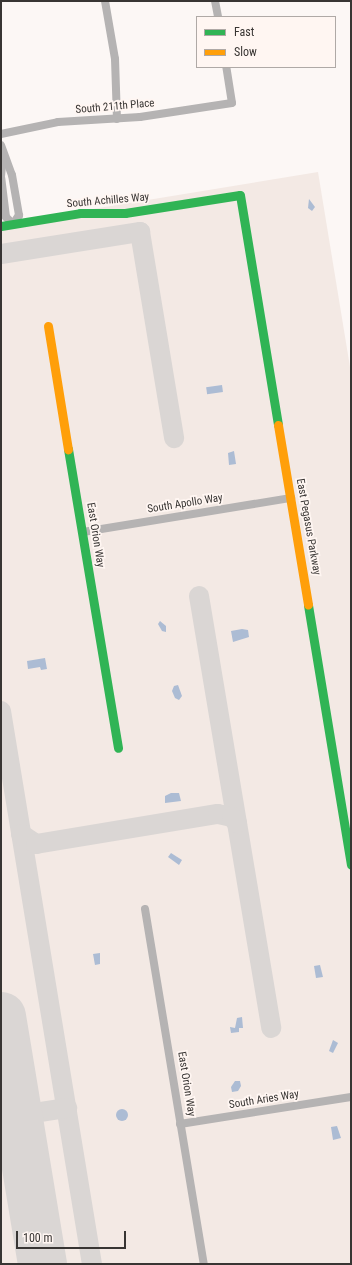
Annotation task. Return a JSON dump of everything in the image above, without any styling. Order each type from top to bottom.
[{"type":"street","points":[[105,1],[115,59],[117,119]]},
{"type":"street","points":[[215,1],[218,16]]},
{"type":"street","name":"South 211th Place","points":[[1,134],[58,122],[117,119],[232,103],[226,68]]},
{"type":"street","points":[[1,145],[3,156],[12,175],[19,215],[13,224],[6,217],[1,177],[3,156]]},
{"type":"street","name":"South Achilles Way","points":[[1,226],[80,214],[125,213],[240,195]]},
{"type":"street","name":"East Pegasus Parkway","points":[[240,195],[351,864]]},
{"type":"street","name":"East Orion Way","points":[[48,326],[118,748]]},
{"type":"street","name":"South Apollo Way","points":[[83,532],[291,498]]},
{"type":"street","name":"East Orion Way","points":[[145,909],[204,1264]]},
{"type":"street","name":"South Aries Way","points":[[180,1124],[351,1097]]},
{"type":"shaded area","points":[[318,172],[351,373],[351,1264],[1,1264],[1,224]]},
{"type":"water","points":[[309,199],[315,207],[312,211],[308,208]]},
{"type":"water","points":[[222,385],[223,392],[207,394],[206,387]]},
{"type":"water","points":[[234,451],[236,464],[229,465],[228,453]]},
{"type":"water","points":[[160,621],[166,626],[166,632],[162,631],[158,624]]},
{"type":"water","points":[[242,629],[248,630],[249,637],[233,642],[231,631]]},
{"type":"water","points":[[45,658],[47,669],[41,670],[40,667],[28,669],[27,661]]},
{"type":"water","points":[[178,685],[182,696],[179,700],[175,698],[172,691],[174,686]]},
{"type":"water","points":[[171,793],[179,793],[181,801],[165,803],[165,796]]},
{"type":"water","points":[[171,853],[182,860],[179,865],[168,857]]},
{"type":"water","points":[[100,953],[100,964],[95,965],[93,954]]},
{"type":"water","points":[[320,965],[323,977],[316,978],[314,966]]},
{"type":"water","points":[[242,1017],[243,1028],[239,1028],[239,1032],[231,1033],[230,1027],[235,1028],[237,1018]]},
{"type":"water","points":[[333,1040],[338,1043],[333,1053],[329,1051]]},
{"type":"water","points":[[235,1081],[240,1081],[241,1086],[238,1091],[232,1092],[231,1087]]},
{"type":"water","points":[[122,1109],[126,1111],[128,1115],[126,1119],[122,1121],[118,1119],[116,1115],[118,1111]]},
{"type":"water","points":[[337,1126],[341,1138],[333,1140],[331,1127]]},
{"type":"taxiway","points":[[1,254],[140,232],[174,438]]},
{"type":"taxiway","points":[[199,596],[271,1028]]},
{"type":"taxiway","points":[[1,711],[92,1264]]},
{"type":"taxiway","points":[[21,834],[36,844],[218,814],[232,817],[237,823]]},
{"type":"taxiway","points":[[1,1118],[67,1108]]},
{"type":"runway","points":[[1,1016],[42,1264]]},
{"type":"traffic: fast","points":[[1,226],[80,213],[125,213],[240,195],[278,425]]},
{"type":"traffic: fast","points":[[68,449],[118,748]]},
{"type":"traffic: fast","points":[[308,605],[351,864]]},
{"type":"traffic: slow","points":[[48,326],[68,449]]},
{"type":"traffic: slow","points":[[278,425],[308,605]]}]
